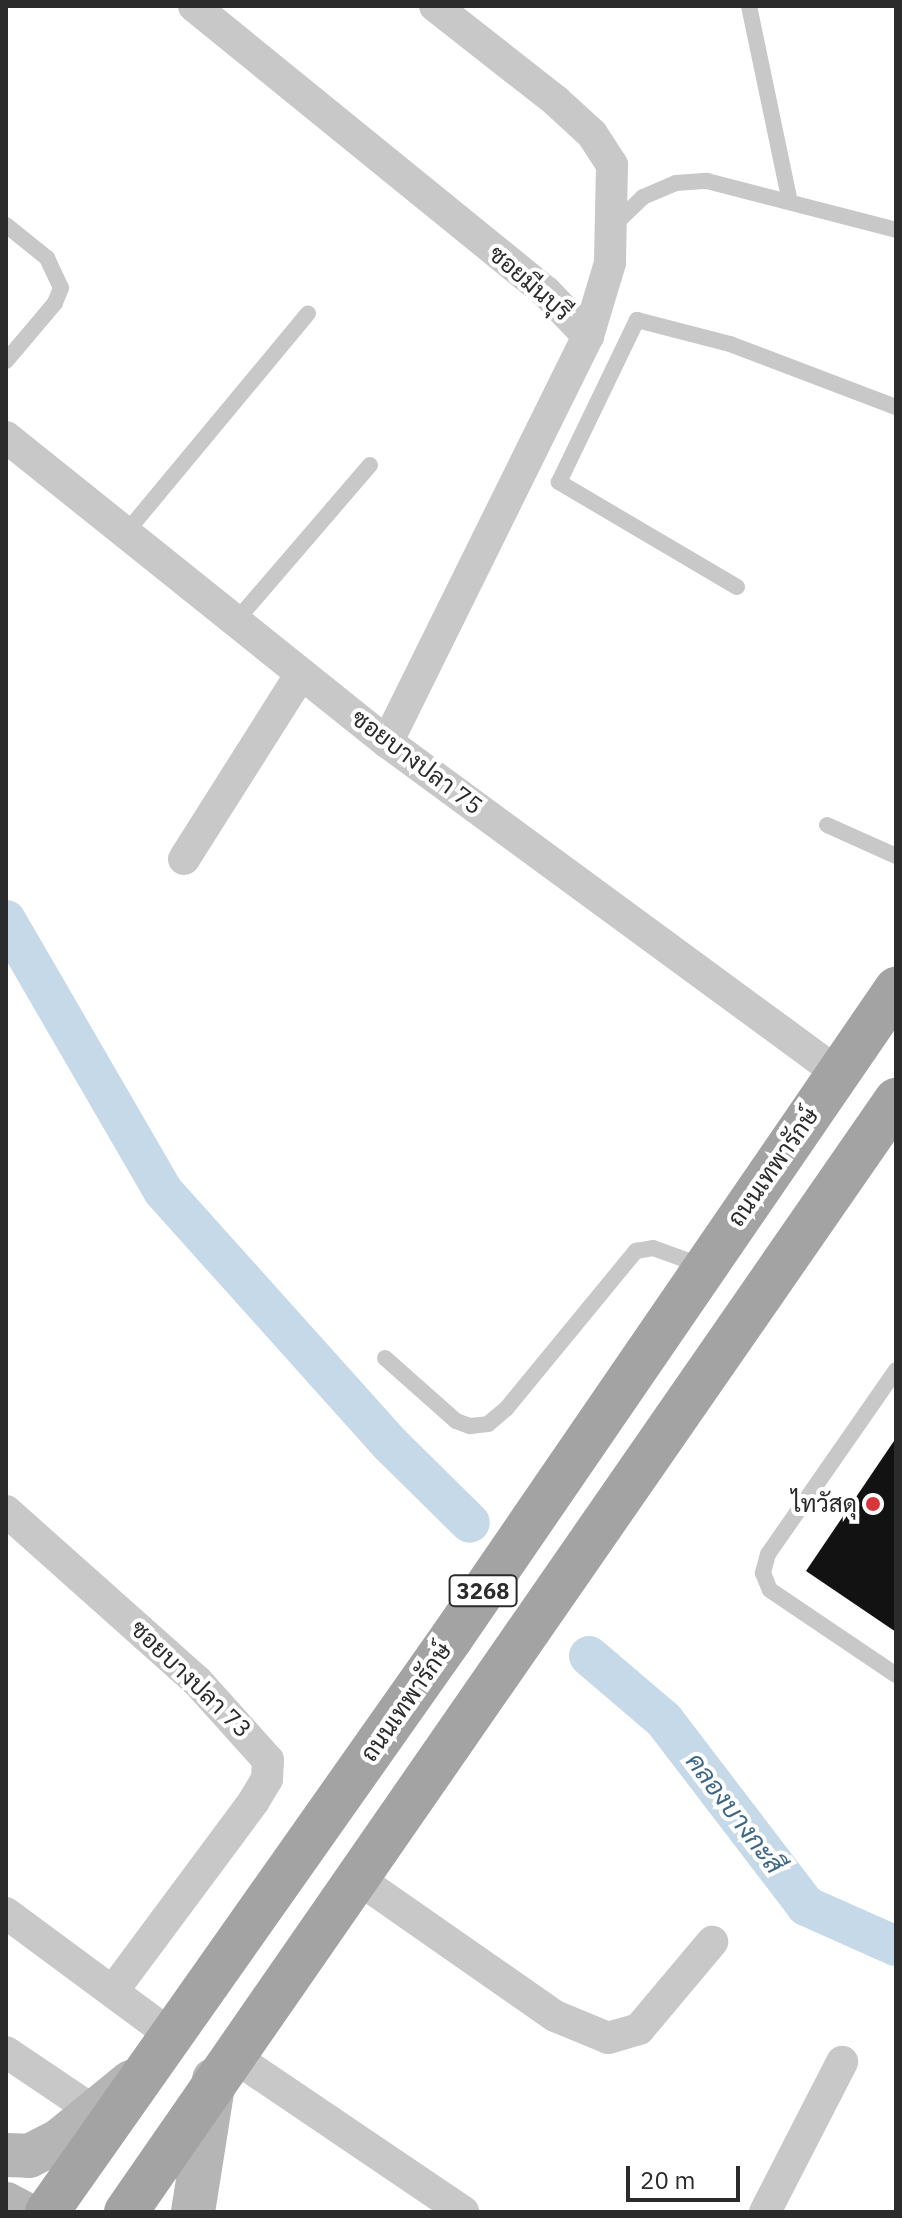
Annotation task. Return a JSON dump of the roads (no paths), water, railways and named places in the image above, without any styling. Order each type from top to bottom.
[{"type":"main road","name":"ถนนเทพารักษ์","points":[[55,2200],[452,1637],[896,989]]},
{"type":"main road","name":"3268","points":[[126,2212],[896,1100]]},
{"type":"main road","points":[[6,2155],[39,2151],[95,2112],[162,2050]]},
{"type":"main road","points":[[193,2212],[224,2068]]},
{"type":"main road","points":[[6,2204],[21,2212]]},
{"type":"street","name":"ซอยมีนบุรี","points":[[194,6],[546,292],[588,336],[387,742]]},
{"type":"street","points":[[435,6],[592,134],[612,165],[615,224],[610,263],[588,336]]},
{"type":"street","name":"ซอยบางปลา 75","points":[[6,437],[124,535],[387,742],[838,1073]]},
{"type":"street","points":[[184,859],[301,674]]},
{"type":"street","name":"ซอยบางปลา 73","points":[[6,1511],[197,1681],[268,1760],[267,1779],[254,1801],[113,1991]]},
{"type":"street","points":[[357,1878],[555,2016],[608,2038],[639,2029],[712,1942]]},
{"type":"street","points":[[6,1913],[113,1991],[162,2050]]},
{"type":"street","points":[[6,2052],[95,2112]]},
{"type":"street","points":[[765,2212],[842,2062]]},
{"type":"street","points":[[224,2068],[463,2212]]},
{"type":"lane","points":[[749,6],[790,202]]},
{"type":"lane","points":[[615,224],[643,197],[676,183],[707,181],[896,230]]},
{"type":"lane","points":[[6,225],[47,258],[61,288],[55,303],[6,361]]},
{"type":"lane","points":[[124,535],[308,313]]},
{"type":"lane","points":[[737,587],[559,482],[637,320],[730,344],[896,407]]},
{"type":"lane","points":[[235,622],[370,465]]},
{"type":"lane","points":[[827,825],[896,856]]},
{"type":"lane","points":[[385,1358],[456,1421],[470,1426],[488,1424],[506,1409],[636,1251],[653,1248],[704,1267]]},
{"type":"lane","points":[[896,1370],[768,1554],[763,1573],[770,1590],[896,1675]]},
{"type":"waterway","points":[[6,920],[163,1191],[390,1444],[470,1523]]},
{"type":"waterway","name":"คลองบางกะสี","points":[[589,1656],[664,1720],[806,1906],[896,1946]]},
{"type":"place","name":"ไทวัสดุ","points":[[873,1504]]}]
